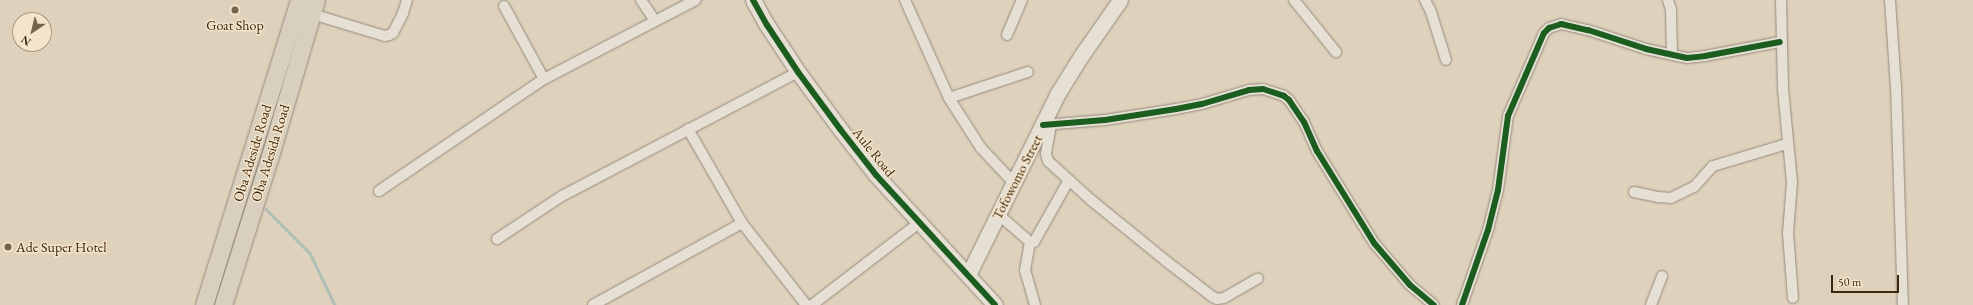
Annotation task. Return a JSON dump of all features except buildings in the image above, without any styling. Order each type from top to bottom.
[{"type":"main road","name":"Oba Adeside Road","points":[[204,305],[299,0]]},
{"type":"main road","name":"Oba Adesida Road","points":[[223,305],[297,67],[314,7]]},
{"type":"main road","points":[[280,63],[297,67]]},
{"type":"street","points":[[314,7],[385,36],[392,32],[403,13],[407,0]]},
{"type":"street","points":[[641,0],[655,21]]},
{"type":"street","points":[[379,191],[544,79],[696,0]]},
{"type":"street","name":"Aule Road","points":[[753,0],[798,72],[872,169],[919,223],[995,305]]},
{"type":"street","points":[[905,0],[949,98],[980,148],[1013,182]]},
{"type":"street","points":[[1007,35],[1022,0]]},
{"type":"street","name":"Tofowomo Street","points":[[968,275],[1013,182],[1047,125],[1058,93],[1077,62],[1120,0]]},
{"type":"street","points":[[1294,0],[1336,52]]},
{"type":"street","points":[[1425,0],[1431,12],[1446,60]]},
{"type":"street","points":[[1668,0],[1671,10],[1672,56]]},
{"type":"street","points":[[1781,0],[1780,42],[1787,144],[1792,182],[1788,233],[1793,298]]},
{"type":"street","points":[[1890,0],[1896,95],[1903,305]]},
{"type":"street","points":[[504,6],[544,79]]},
{"type":"street","points":[[1462,305],[1488,230],[1498,190],[1508,116],[1544,33],[1555,25],[1562,24],[1672,56],[1687,58],[1780,42]]},
{"type":"street","points":[[497,239],[562,196],[798,72]]},
{"type":"street","points":[[949,98],[1028,72]]},
{"type":"street","points":[[1258,278],[1230,296],[1217,299],[1166,261],[1069,180],[1046,158],[1047,125],[1176,109],[1202,104],[1249,90],[1263,88],[1284,96],[1289,100],[1304,122],[1321,157],[1374,243],[1410,285],[1434,305]]},
{"type":"street","points":[[688,129],[742,223],[806,305]]},
{"type":"street","points":[[1634,192],[1671,198],[1683,194],[1699,183],[1713,166],[1787,144]]},
{"type":"street","points":[[1030,242],[1034,242],[1041,232],[1069,180]]},
{"type":"street","points":[[998,214],[1030,242]]},
{"type":"street","points":[[593,305],[742,223]]},
{"type":"street","points":[[812,305],[919,223]]},
{"type":"street","points":[[1030,242],[1025,270],[1035,305]]},
{"type":"street","points":[[1651,305],[1662,276]]},
{"type":"waterway","points":[[266,209],[310,253],[335,305]]},
{"type":"cycle path","points":[[753,0],[767,25],[798,72],[876,175],[995,305]]},
{"type":"cycle path","points":[[1462,305],[1488,230],[1498,190],[1508,116],[1544,33],[1549,28],[1561,24],[1588,30],[1646,49],[1687,58],[1780,42]]},
{"type":"cycle path","points":[[1043,125],[1105,120],[1176,109],[1202,104],[1249,90],[1263,89],[1284,96],[1289,100],[1304,122],[1317,151],[1374,243],[1410,285],[1434,305]]},
{"type":"place","name":"Goat Shop","points":[[235,10]]},
{"type":"place","name":"Ade Super Hotel","points":[[8,247]]}]
